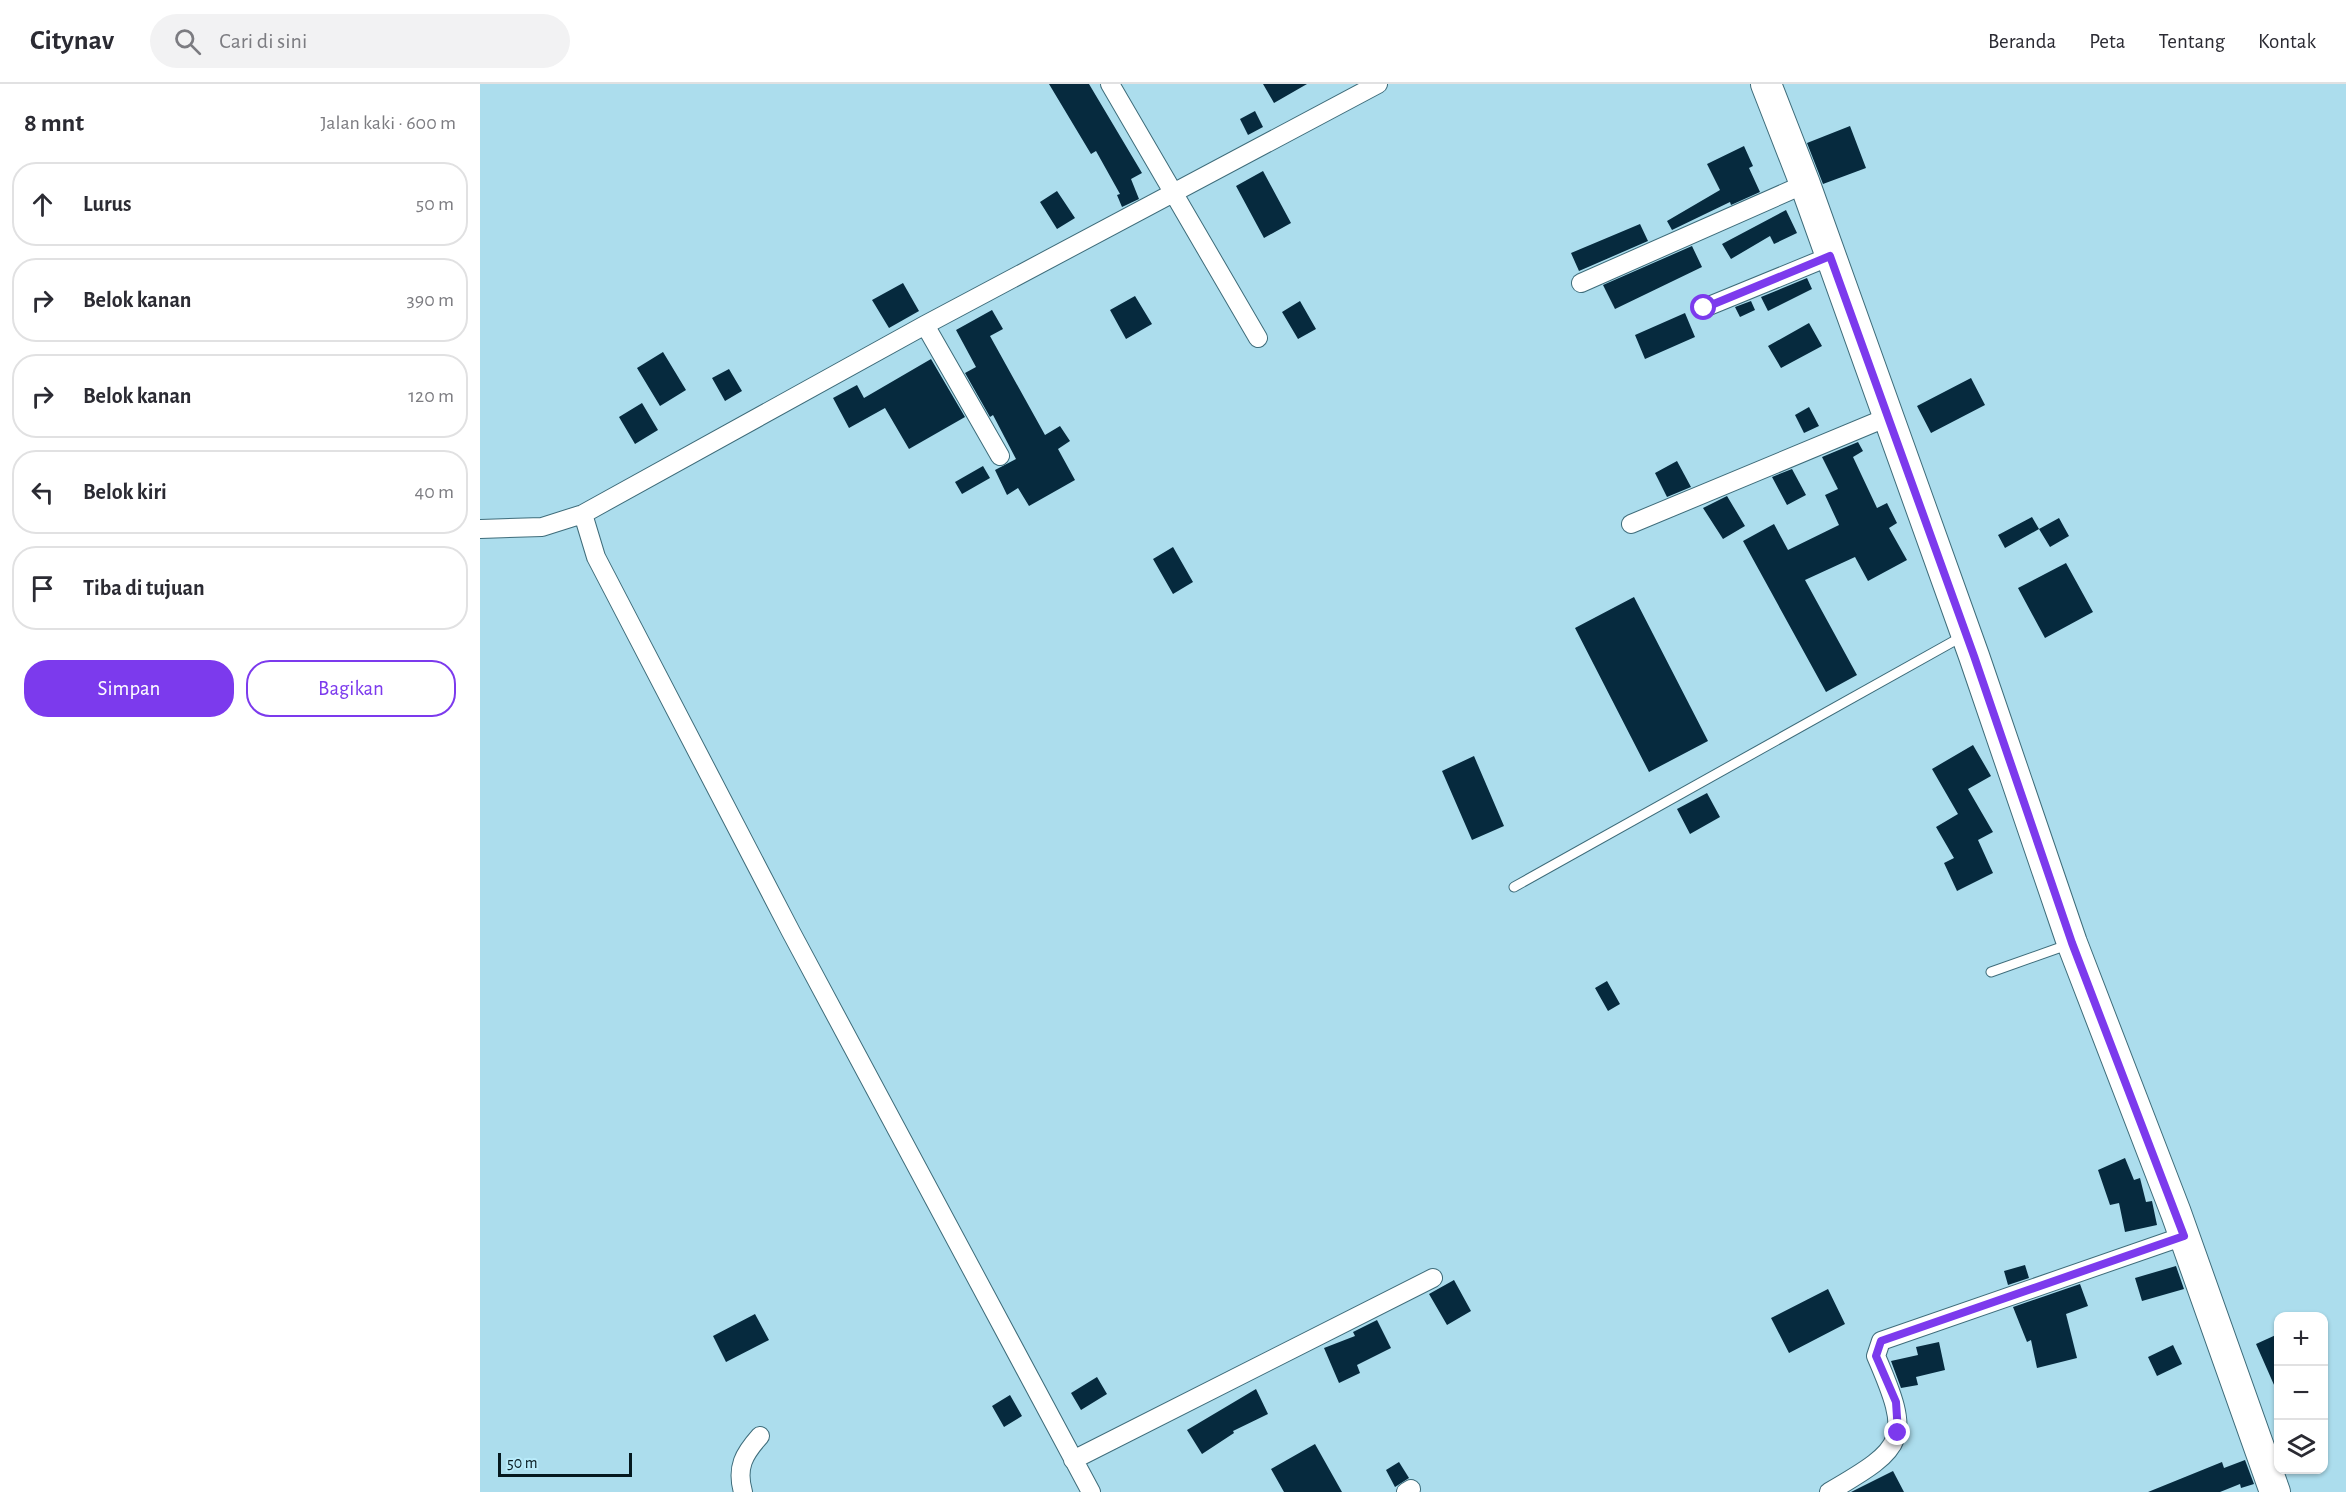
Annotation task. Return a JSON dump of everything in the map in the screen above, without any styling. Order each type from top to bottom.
[{"type":"main road","points":[[1766,84],[1805,184],[2072,943],[2184,1236],[2275,1492]]},
{"type":"street","points":[[1110,84],[1258,338]]},
{"type":"street","points":[[480,529],[542,527],[583,514],[925,325],[1378,84]]},
{"type":"street","points":[[1581,283],[1805,184]]},
{"type":"street","points":[[1704,308],[1830,256]]},
{"type":"street","points":[[925,325],[1000,456]]},
{"type":"street","points":[[1632,524],[1888,417]]},
{"type":"street","points":[[583,514],[596,557],[791,932],[1091,1492]]},
{"type":"street","points":[[1829,1492],[1889,1453],[1898,1433],[1896,1402],[1876,1356],[1881,1341],[2184,1236]]},
{"type":"street","points":[[1073,1460],[1433,1278]]},
{"type":"street","points":[[744,1492],[740,1468],[746,1452],[760,1436]]},
{"type":"lane","points":[[1514,887],[1965,635]]},
{"type":"lane","points":[[1991,972],[2072,943]]},
{"type":"building","points":[[1049,84],[1089,84],[1142,173],[1131,179],[1139,199],[1122,207],[1117,195],[1120,194],[1096,151],[1091,154]]},
{"type":"building","points":[[1263,84],[1307,84],[1274,103]]},
{"type":"building","points":[[1255,111],[1263,127],[1248,135],[1240,119]]},
{"type":"building","points":[[1850,126],[1866,168],[1823,184],[1807,143]]},
{"type":"building","points":[[1744,146],[1753,166],[1749,168],[1760,192],[1731,205],[1730,202],[1672,230],[1667,221],[1720,190],[1707,164]]},
{"type":"building","points":[[1263,171],[1291,223],[1264,238],[1236,186]]},
{"type":"building","points":[[1057,191],[1075,218],[1057,229],[1040,202]]},
{"type":"building","points":[[1786,210],[1797,233],[1774,244],[1770,236],[1731,259],[1722,244]]},
{"type":"building","points":[[1640,224],[1648,241],[1579,271],[1571,253]]},
{"type":"building","points":[[1692,246],[1702,267],[1615,309],[1603,285]]},
{"type":"building","points":[[1807,278],[1812,289],[1768,311],[1761,297]]},
{"type":"building","points":[[903,283],[919,311],[889,328],[872,300]]},
{"type":"building","points":[[1135,296],[1152,324],[1126,339],[1110,310]]},
{"type":"building","points":[[1300,301],[1316,329],[1298,339],[1282,312]]},
{"type":"building","points":[[1751,301],[1755,310],[1740,317],[1735,307]]},
{"type":"building","points":[[992,310],[1003,329],[990,336],[1045,435],[1060,426],[1070,441],[1058,449],[1075,480],[1029,506],[1018,488],[1007,495],[995,470],[1016,459],[993,415],[990,417],[965,373],[976,367],[956,330]]},
{"type":"building","points":[[1685,313],[1695,337],[1645,359],[1635,335]]},
{"type":"building","points":[[1809,323],[1822,346],[1781,368],[1768,346]]},
{"type":"building","points":[[663,352],[686,390],[660,406],[637,368]]},
{"type":"building","points":[[931,359],[965,417],[909,449],[885,408],[849,428],[833,398],[857,385],[864,398]]},
{"type":"building","points":[[729,369],[742,391],[725,401],[712,378]]},
{"type":"building","points":[[1971,378],[1985,405],[1931,433],[1917,406]]},
{"type":"building","points":[[642,403],[658,430],[635,444],[619,417]]},
{"type":"building","points":[[1809,407],[1819,426],[1804,433],[1795,415]]},
{"type":"building","points":[[1858,442],[1863,451],[1853,457],[1877,508],[1887,503],[1897,523],[1889,528],[1907,560],[1868,581],[1855,557],[1805,580],[1857,675],[1826,692],[1743,541],[1774,524],[1788,550],[1839,525],[1825,495],[1838,489],[1822,457]]},
{"type":"building","points":[[1677,461],[1691,487],[1667,497],[1655,473]]},
{"type":"building","points":[[983,466],[990,478],[962,494],[955,482]]},
{"type":"building","points":[[1792,469],[1806,495],[1787,505],[1772,477]]},
{"type":"building","points":[[1727,496],[1745,526],[1723,539],[1703,508]]},
{"type":"building","points":[[2032,517],[2039,529],[2005,548],[1998,535]]},
{"type":"building","points":[[2059,518],[2069,536],[2050,547],[2039,529]]},
{"type":"building","points":[[1173,547],[1193,582],[1173,594],[1153,559]]},
{"type":"building","points":[[2066,563],[2093,612],[2045,638],[2018,588]]},
{"type":"building","points":[[1634,597],[1708,741],[1649,772],[1575,628]]},
{"type":"building","points":[[1973,745],[1991,776],[1968,789],[1993,832],[1978,840],[1993,873],[1957,891],[1944,863],[1954,858],[1936,827],[1958,814],[1932,769]]},
{"type":"building","points":[[1474,756],[1504,826],[1472,840],[1442,771]]},
{"type":"building","points":[[1707,793],[1720,817],[1690,834],[1677,809]]},
{"type":"building","points":[[1607,981],[1620,1004],[1608,1011],[1595,988]]},
{"type":"building","points":[[2125,1158],[2134,1180],[2140,1178],[2146,1202],[2152,1201],[2157,1225],[2125,1232],[2119,1203],[2110,1205],[2098,1170]]},
{"type":"building","points":[[2025,1265],[2029,1278],[2008,1285],[2004,1271]]},
{"type":"building","points":[[2176,1266],[2184,1289],[2142,1301],[2135,1278]]},
{"type":"building","points":[[1454,1280],[1471,1311],[1447,1325],[1429,1294]]},
{"type":"building","points":[[2080,1284],[2088,1306],[2066,1314],[2077,1358],[2037,1368],[2031,1340],[2027,1342],[2013,1307]]},
{"type":"building","points":[[1828,1289],[1845,1324],[1789,1353],[1771,1318]]},
{"type":"building","points":[[755,1314],[769,1340],[726,1362],[713,1336]]},
{"type":"building","points":[[1377,1320],[1391,1348],[1357,1365],[1360,1373],[1339,1383],[1324,1348],[1355,1336],[1353,1332]]},
{"type":"building","points":[[2274,1336],[2274,1385],[2256,1344]]},
{"type":"building","points":[[1939,1342],[1945,1370],[1916,1377],[1918,1385],[1901,1388],[1891,1361],[1918,1355],[1916,1347]]},
{"type":"building","points":[[2173,1345],[2182,1364],[2157,1376],[2148,1357]]},
{"type":"building","points":[[1097,1377],[1107,1394],[1081,1410],[1071,1393]]},
{"type":"building","points":[[1256,1389],[1268,1414],[1233,1431],[1234,1433],[1202,1454],[1187,1430]]},
{"type":"building","points":[[1010,1395],[1022,1416],[1004,1427],[992,1406]]},
{"type":"building","points":[[1315,1444],[1342,1492],[1284,1492],[1271,1469]]},
{"type":"building","points":[[2245,1460],[2254,1484],[2241,1488],[2240,1484],[2220,1492],[2148,1492],[2222,1462],[2224,1468]]},
{"type":"building","points":[[1399,1462],[1409,1478],[1395,1487],[1386,1470]]},
{"type":"building","points":[[1893,1471],[1904,1492],[1851,1492]]},
{"type":"route","points":[[1704,308],[1830,256],[1974,656],[2072,943],[2184,1236],[1881,1341],[1876,1356],[1896,1402],[1898,1433]]}]
